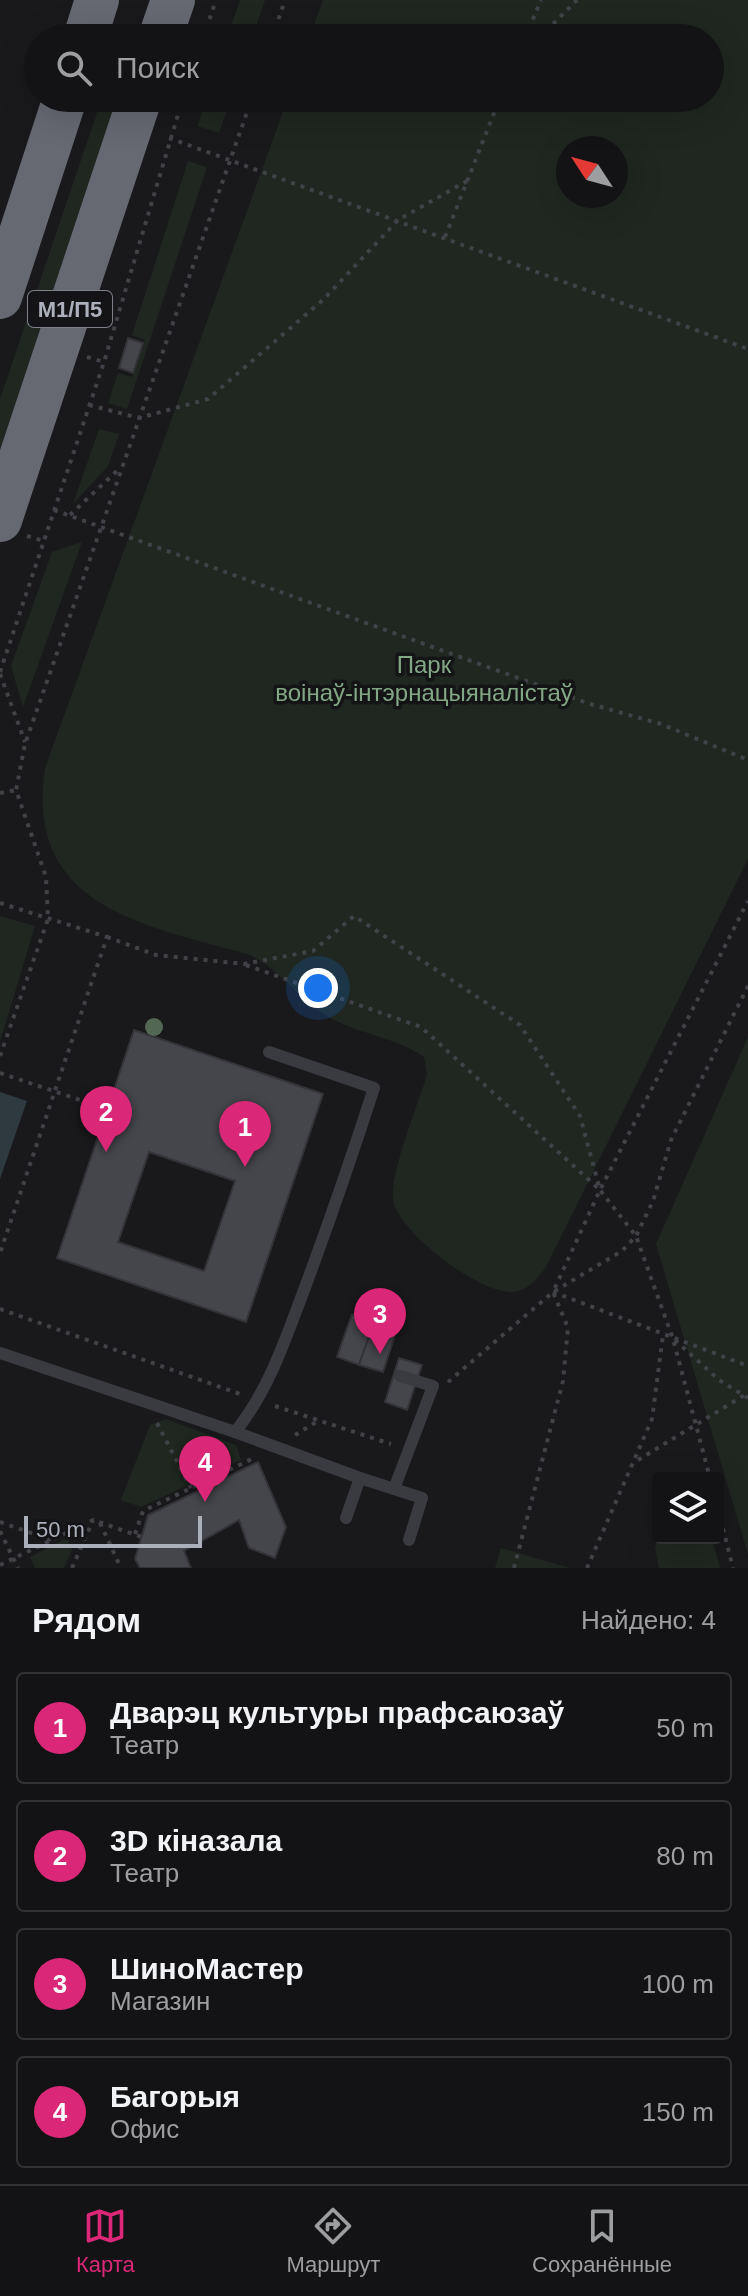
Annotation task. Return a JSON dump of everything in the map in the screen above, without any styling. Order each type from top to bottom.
[{"type":"highway","points":[[89,24],[97,0]]},
{"type":"highway","points":[[165,24],[173,0]]},
{"type":"highway","name":"М1/П5","points":[[0,297],[60,112]]},
{"type":"highway","name":"М1/П5","points":[[13,528],[136,112]]},
{"type":"lane","points":[[235,1432],[254,1408],[274,1368],[336,1206],[374,1088],[269,1052]]},
{"type":"lane","points":[[0,1353],[422,1498],[409,1540]]},
{"type":"lane","points":[[394,1489],[433,1386],[400,1376]]},
{"type":"lane","points":[[346,1518],[360,1478]]},
{"type":"path","points":[[208,24],[216,0]]},
{"type":"path","points":[[277,24],[285,0]]},
{"type":"path","points":[[531,24],[541,0]]},
{"type":"path","points":[[553,24],[577,0]]},
{"type":"path","points":[[25,744],[0,673],[89,405],[178,112]]},
{"type":"path","points":[[0,1056],[48,919],[46,877],[16,790],[25,744],[247,112]]},
{"type":"path","points":[[445,237],[494,112]]},
{"type":"path","points":[[169,138],[748,349]]},
{"type":"path","points":[[89,405],[139,418],[208,399],[324,299],[398,220],[467,181]]},
{"type":"path","points":[[70,515],[121,468]]},
{"type":"path","points":[[54,510],[590,704],[661,724],[748,760]]},
{"type":"path","points":[[13,528],[44,541]]},
{"type":"path","points":[[0,793],[16,790]]},
{"type":"path","points":[[514,1568],[563,1381],[568,1328],[553,1292],[600,1190],[748,901]]},
{"type":"path","points":[[0,903],[156,955],[244,964],[421,1027],[600,1190],[636,1236],[673,1339],[708,1472]]},
{"type":"path","points":[[244,964],[313,951],[354,916],[520,1025],[580,1116],[600,1190]]},
{"type":"path","points":[[0,1253],[107,937]]},
{"type":"path","points":[[458,1371],[553,1292],[622,1251],[636,1236],[653,1201],[671,1140],[748,986]]},
{"type":"path","points":[[0,1073],[107,1109]]},
{"type":"path","points":[[0,1231],[7,1233]]},
{"type":"path","points":[[553,1292],[748,1366]]},
{"type":"path","points":[[0,1309],[233,1391]]},
{"type":"path","points":[[587,1568],[636,1461],[657,1396],[663,1335]]},
{"type":"path","points":[[636,1461],[747,1395],[719,1380],[673,1339]]},
{"type":"path","points":[[151,1412],[191,1488]]},
{"type":"path","points":[[319,1421],[390,1445]]},
{"type":"path","points":[[135,1534],[143,1511],[248,1461]]},
{"type":"path","points":[[96,1520],[120,1568]]},
{"type":"path","points":[[72,1568],[96,1520]]},
{"type":"path","points":[[0,1565],[96,1520],[142,1537]]},
{"type":"path","points":[[0,1522],[51,1540]]},
{"type":"path","points":[[0,1531],[18,1568]]},
{"type":"path","points":[[724,1533],[733,1568]]},
{"type":"green space","points":[[240,0],[265,0],[257,24],[232,24]]},
{"type":"green space","name":"Парк воінаў-інтэрнацыяналістаў","points":[[323,0],[748,0],[748,859],[546,1267],[536,1280],[513,1292],[481,1283],[442,1259],[398,1212],[393,1187],[427,1075],[424,1057],[327,1016],[271,968],[250,955],[171,933],[134,920],[101,903],[73,881],[54,852],[44,815],[45,768],[283,112],[724,112],[724,24],[314,24]]},
{"type":"green space","points":[[97,112],[115,112],[0,453],[0,399]]},
{"type":"green space","points":[[202,112],[226,112],[219,133],[197,126]]},
{"type":"green space","points":[[188,161],[207,167],[127,409],[108,403],[118,373],[132,377],[145,340],[132,335]]},
{"type":"green space","points":[[99,429],[119,434],[108,466],[73,504]]},
{"type":"green space","points":[[82,542],[23,707],[11,666],[52,552]]},
{"type":"green space","points":[[0,916],[35,926],[0,1042]]},
{"type":"green space","points":[[748,1037],[748,1554],[724,1472],[656,1244]]},
{"type":"green space","points":[[166,1419],[236,1445],[241,1460],[141,1507],[121,1500],[150,1425]]},
{"type":"green space","points":[[67,1538],[72,1550],[64,1568],[35,1568],[30,1557]]},
{"type":"green space","points":[[656,1544],[714,1544],[720,1568],[659,1568]]},
{"type":"green space","points":[[501,1548],[570,1568],[495,1568]]},
{"type":"shaded area","points":[[0,1092],[27,1101],[0,1179]]},
{"type":"building","points":[[128,338],[143,343],[133,373],[119,368]]},
{"type":"building","points":[[134,1030],[323,1094],[246,1322],[57,1258]],"holes":[[[149,1152],[235,1181],[204,1271],[118,1242]]]},
{"type":"building","points":[[352,1314],[374,1322],[359,1365],[337,1357]]},
{"type":"building","points":[[374,1322],[397,1329],[383,1372],[359,1365]]},
{"type":"building","points":[[399,1358],[422,1365],[407,1410],[385,1402]]},
{"type":"building","points":[[258,1462],[286,1527],[275,1558],[249,1548],[239,1520],[184,1551],[191,1568],[140,1568],[135,1559],[148,1515]]},
{"type":"place","name":"3D кіназала","points":[[106,1152]]},
{"type":"place","name":"Дварэц культуры прафсаюзаў","points":[[245,1167]]},
{"type":"place","name":"ШиноМастер","points":[[380,1354]]},
{"type":"place","name":"Багорыя","points":[[205,1502]]}]
